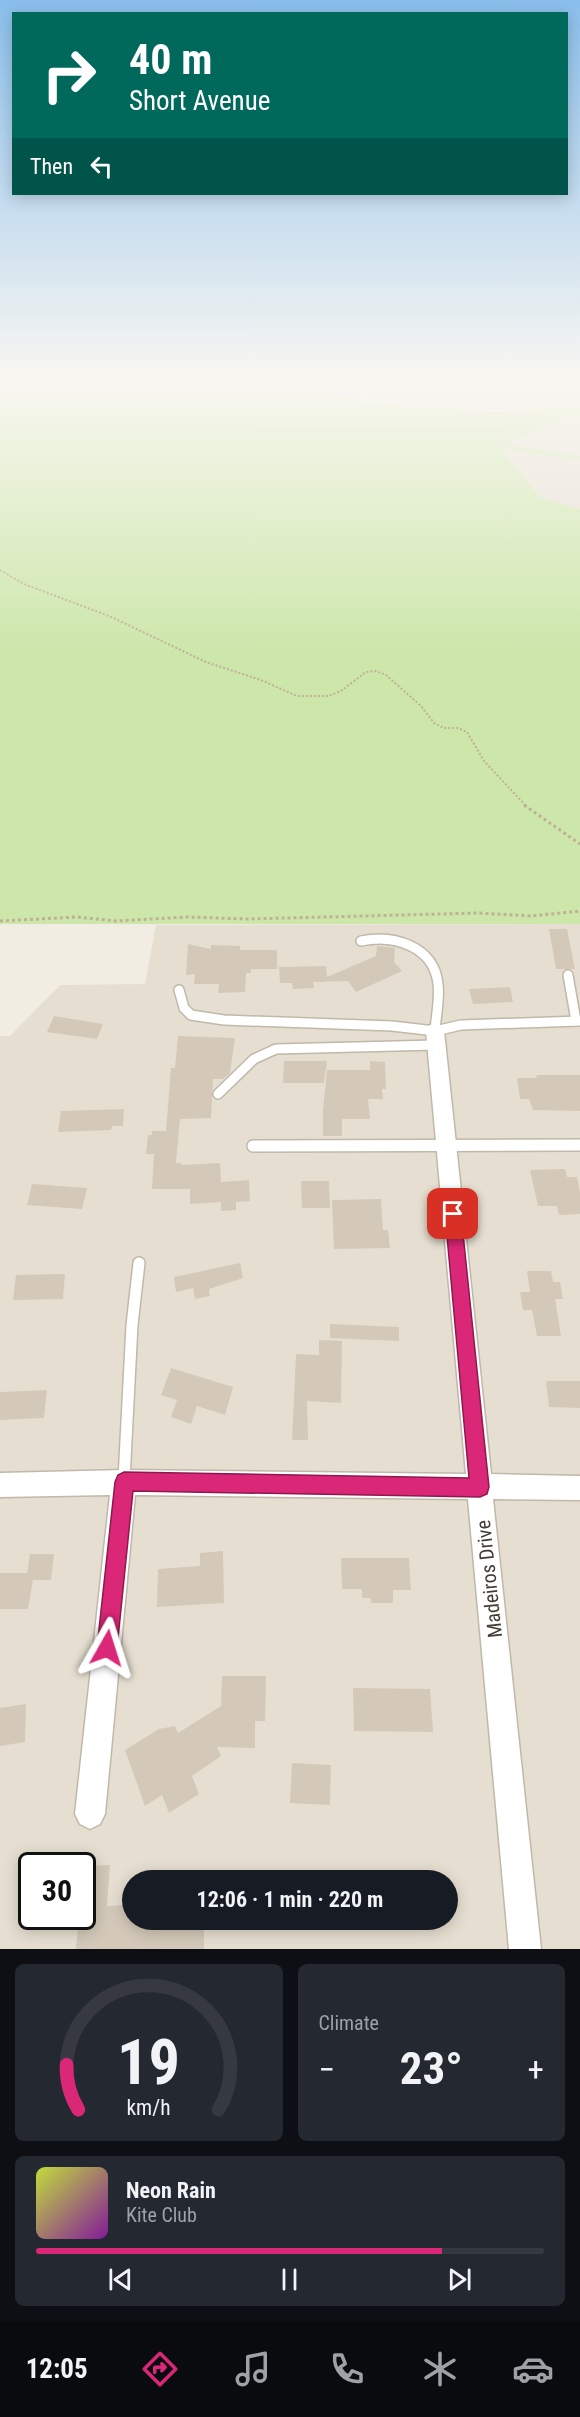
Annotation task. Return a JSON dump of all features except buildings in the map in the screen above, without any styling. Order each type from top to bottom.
[{"type":"street","name":"Madeiros Drive","points":[[436,1038],[525,1949]]},
{"type":"street","points":[[90,1814],[124,1482]]},
{"type":"street","points":[[0,1485],[124,1482],[580,1488]]},
{"type":"lane","points":[[361,941],[375,937],[400,940],[416,947],[425,957],[437,978],[436,1038]]},
{"type":"lane","points":[[218,1094],[254,1059],[276,1049],[408,1044],[436,1038],[461,1025],[578,1021],[568,975]]},
{"type":"lane","points":[[180,990],[184,1008],[191,1015],[203,1018],[392,1026],[436,1038]]},
{"type":"lane","points":[[253,1146],[580,1145]]},
{"type":"lane","points":[[124,1482],[132,1326],[139,1263]]},
{"type":"path","points":[[0,570],[24,585],[109,616],[206,662],[261,680],[297,696],[328,696],[341,691],[366,672],[376,671],[386,675],[421,706],[434,723],[444,728],[458,728],[466,732],[484,761],[505,782],[520,803],[580,844]]},
{"type":"path","points":[[0,921],[77,917],[116,921],[187,917],[248,919],[478,913],[532,916],[580,911]]},
{"type":"shaded area","points":[[519,471],[580,471],[580,509],[542,499]]},
{"type":"shaded area","points":[[580,924],[580,1949],[0,1949],[0,1036],[10,1036],[60,985],[145,984],[156,925]]},
{"type":"green space","points":[[0,471],[519,471],[541,498],[580,509],[580,924],[0,924]]},
{"type":"route","points":[[107,1648],[124,1482],[480,1487],[453,1214]]}]
